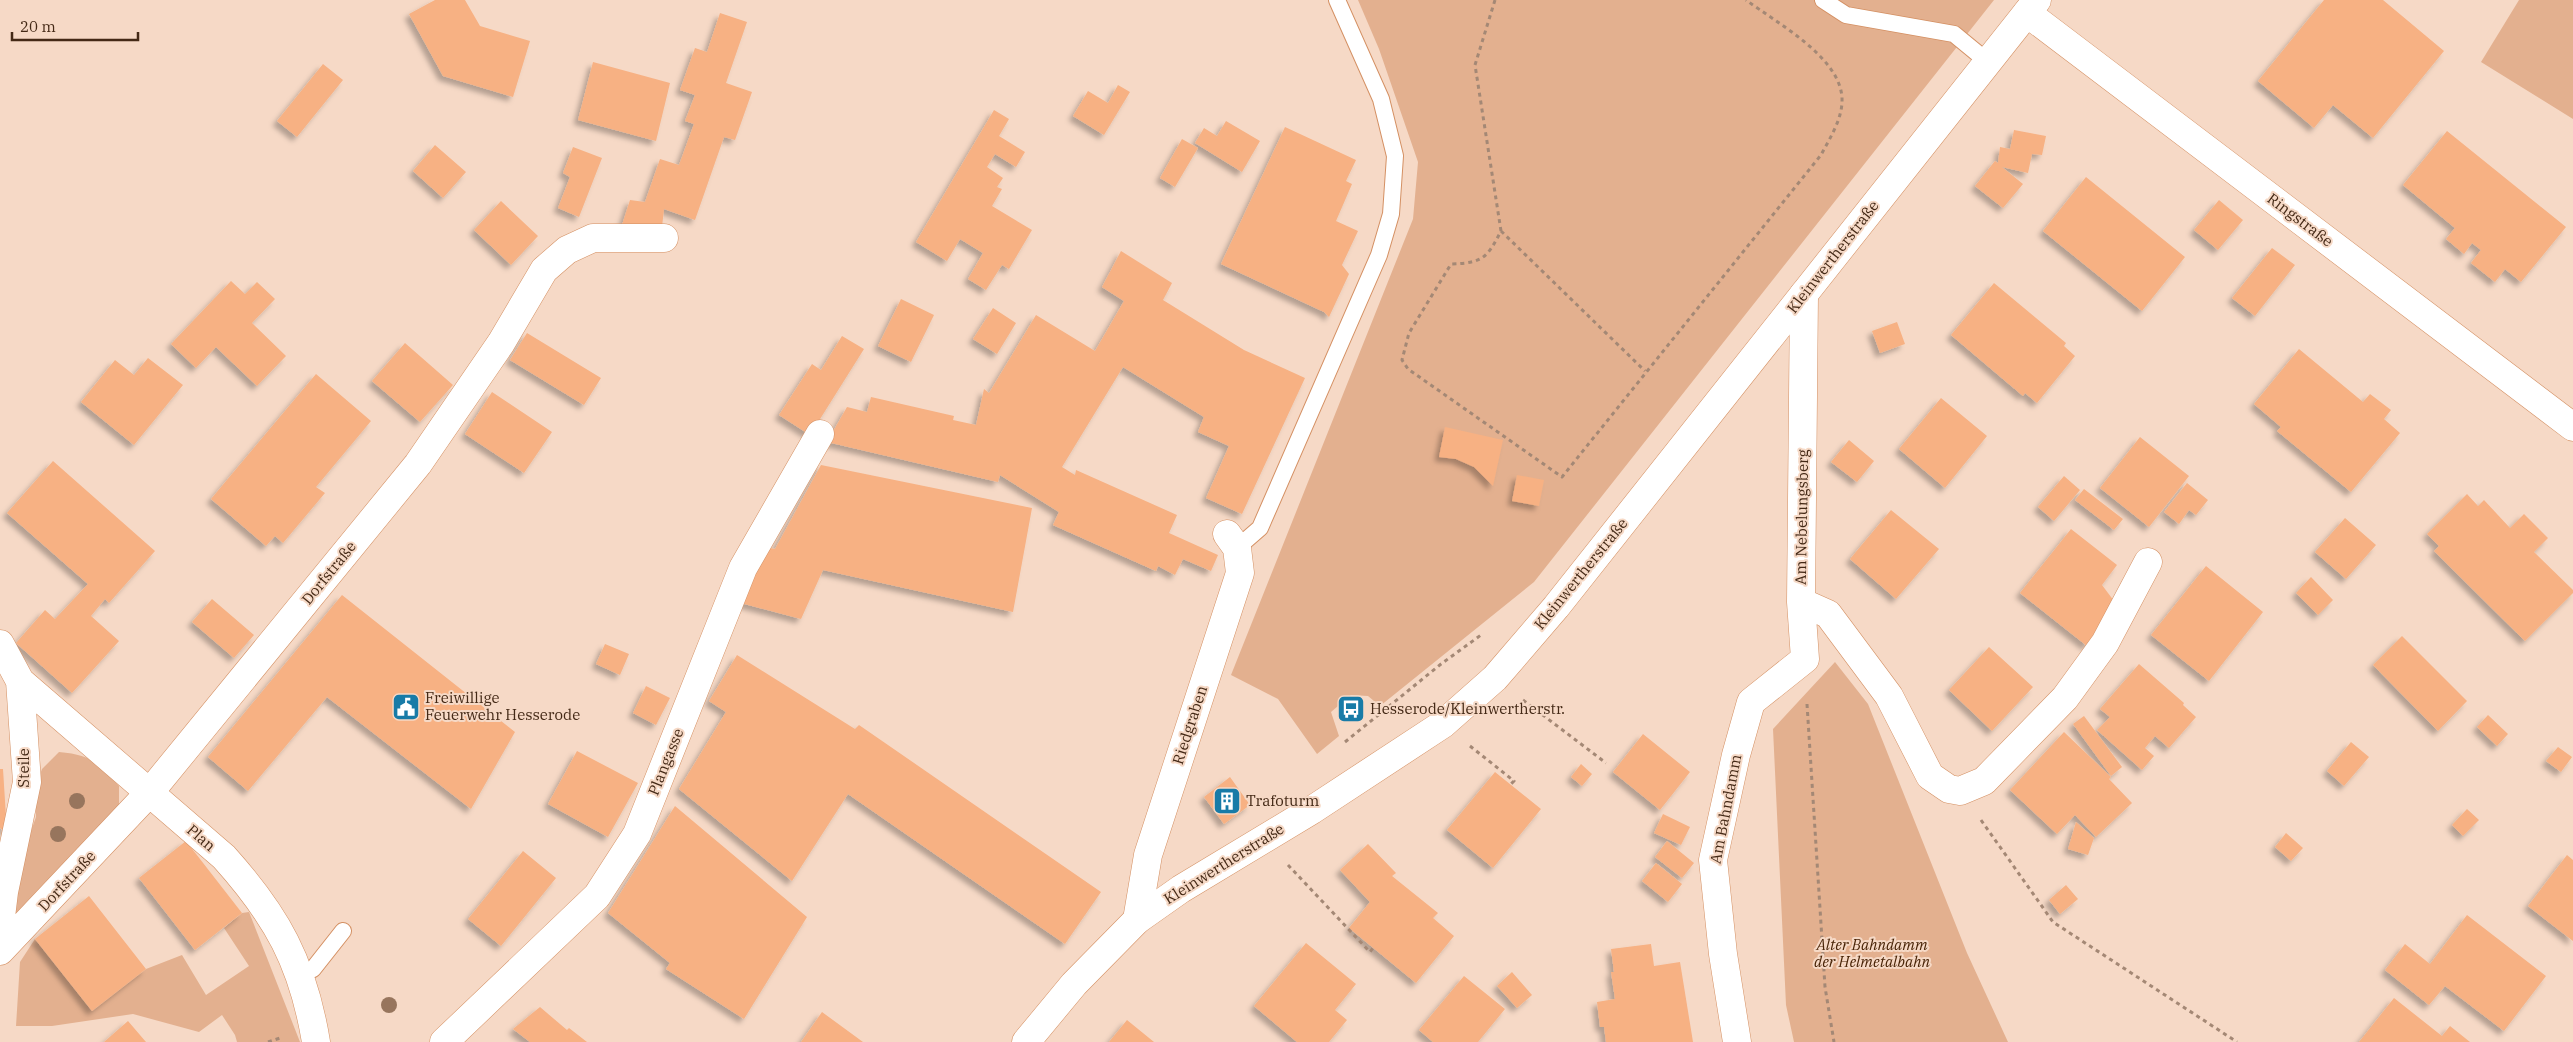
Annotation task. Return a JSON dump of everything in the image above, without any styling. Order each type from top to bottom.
[{"type":"street","name":"Kleinwertherstraße","points":[[1026,1042],[1074,984],[1137,920],[1181,889],[1378,769],[1443,724],[1495,678],[1562,600],[2032,6]]},
{"type":"street","name":"Ringstraße","points":[[2032,6],[2573,427]]},
{"type":"street","name":"Dorfstraße","points":[[0,951],[150,792],[418,464],[501,343],[544,270],[567,250],[593,238],[664,238]]},
{"type":"street","name":"Am Nebelungsberg","points":[[1804,294],[1801,602],[1828,614],[1888,696],[1930,776],[1949,789],[1960,792]]},
{"type":"street","name":"Plangasse","points":[[444,1042],[597,896],[637,834],[743,568],[820,434]]},
{"type":"street","name":"Riedgraben","points":[[1137,920],[1148,855],[1240,573],[1232,541]]},
{"type":"street","points":[[1960,792],[1984,781],[2065,698],[2105,643],[2148,562]]},
{"type":"street","points":[[1801,602],[1805,659]]},
{"type":"street","name":"Steile","points":[[0,644],[20,681],[27,782],[4,892],[0,925]]},
{"type":"street","name":"Am Bahndamm","points":[[1737,1042],[1723,954],[1713,860],[1736,755],[1751,702],[1805,659]]},
{"type":"street","name":"Plan","points":[[20,681],[224,857],[249,885],[271,915],[287,944],[308,999],[316,1042]]},
{"type":"lane","points":[[1232,541],[1260,528],[1379,255],[1391,214],[1395,156],[1384,108],[1337,0]]},
{"type":"lane","points":[[1823,0],[1846,15],[1954,34],[1988,62]]},
{"type":"lane","points":[[300,975],[313,968],[343,931]]},
{"type":"path","points":[[1496,0],[1475,65],[1501,230],[1489,254],[1469,263],[1451,264],[1409,333],[1402,360],[1408,369],[1562,477],[1645,371],[1821,155],[1836,128],[1842,99],[1838,77],[1820,55],[1746,0]]},
{"type":"path","points":[[1501,230],[1645,371]]},
{"type":"path","points":[[1341,745],[1441,664],[1486,631]]},
{"type":"path","points":[[1805,659],[1825,987],[1834,1042]]},
{"type":"path","points":[[1495,678],[1606,763]]},
{"type":"path","points":[[1443,724],[1514,781],[1510,785]]},
{"type":"path","points":[[1960,792],[2053,922],[2237,1042]]},
{"type":"path","points":[[1264,839],[1370,952],[1373,948]]},
{"type":"green space","points":[[1358,0],[1994,0],[1534,582],[1380,706],[1368,696],[1351,695],[1331,712],[1339,736],[1317,754],[1278,699],[1231,675],[1413,219],[1418,162],[1379,49]]},
{"type":"green space","points":[[2519,0],[2573,0],[2573,119],[2481,62]]},
{"type":"green space","name":"Alter Bahndamm der Helmetalbahn","points":[[1835,662],[1868,704],[1967,953],[2008,1042],[1794,1042],[1786,1005],[1773,729]]},
{"type":"green space","points":[[59,752],[79,755],[99,765],[119,786],[119,807],[10,921],[12,883],[36,817],[35,788],[42,769]]},
{"type":"green space","points":[[249,912],[300,1042],[237,1042],[235,1035],[222,1015],[199,1032],[133,1014],[52,1026],[16,1026],[20,962],[35,939],[92,1011],[146,969],[182,955],[206,995],[249,966],[224,928],[242,913]]},
{"type":"building","points":[[435,0],[465,0],[480,26],[530,41],[513,97],[443,76],[409,14]]},
{"type":"building","points":[[2324,0],[2383,0],[2444,51],[2373,138],[2333,105],[2314,128],[2258,81]]},
{"type":"building","points":[[720,13],[747,22],[726,83],[752,92],[735,140],[724,137],[695,220],[664,209],[662,227],[622,225],[630,200],[645,202],[660,159],[679,165],[694,124],[685,121],[695,95],[680,90],[695,48],[707,52]]},
{"type":"building","points":[[593,62],[670,83],[656,141],[578,120]]},
{"type":"building","points":[[323,64],[343,80],[297,137],[277,121]]},
{"type":"building","points":[[1118,85],[1130,92],[1104,135],[1073,116],[1088,91],[1108,103]]},
{"type":"building","points":[[994,110],[1009,119],[999,136],[1025,152],[1016,167],[995,154],[987,167],[1003,178],[997,187],[1002,189],[992,206],[1032,230],[1009,269],[1002,265],[986,290],[968,279],[983,253],[960,239],[947,261],[916,242]]},
{"type":"building","points":[[1226,121],[1260,141],[1242,172],[1195,143],[1204,128],[1217,136]]},
{"type":"building","points":[[1285,127],[1356,160],[1346,181],[1352,184],[1336,221],[1358,231],[1342,265],[1349,274],[1329,317],[1324,312],[1221,264]]},
{"type":"building","points":[[2014,130],[2046,136],[2042,155],[2032,154],[2028,173],[2002,167],[2023,184],[2003,208],[1975,186],[1995,161],[1998,163],[2000,147],[2010,149]]},
{"type":"building","points":[[2447,131],[2566,227],[2521,282],[2505,269],[2495,282],[2471,263],[2481,250],[2472,243],[2464,254],[2446,239],[2455,228],[2403,185]]},
{"type":"building","points":[[1182,139],[1198,148],[1175,187],[1160,178]]},
{"type":"building","points":[[435,145],[466,172],[443,198],[413,171]]},
{"type":"building","points":[[573,147],[602,158],[579,217],[558,208],[570,177],[563,173]]},
{"type":"building","points":[[2086,177],[2185,257],[2142,311],[2043,231]]},
{"type":"building","points":[[2219,200],[2243,220],[2218,250],[2194,230]]},
{"type":"building","points":[[501,201],[538,236],[511,265],[474,230]]},
{"type":"building","points":[[2272,248],[2295,265],[2255,316],[2232,298]]},
{"type":"building","points":[[1121,251],[1172,283],[1163,300],[1244,350],[1305,378],[1242,514],[1206,498],[1229,446],[1198,432],[1204,417],[1123,367],[1062,467],[1075,475],[1076,470],[1177,515],[1169,533],[1218,555],[1211,571],[1183,559],[1175,575],[1158,566],[1156,571],[1053,525],[1059,512],[1000,475],[998,482],[827,442],[847,407],[867,412],[871,397],[954,416],[953,420],[976,425],[984,389],[989,393],[1036,315],[1095,351],[1124,301],[1102,287]]},
{"type":"building","points":[[231,281],[245,294],[257,282],[275,299],[252,323],[286,356],[257,386],[216,347],[196,368],[171,344]]},
{"type":"building","points":[[1994,283],[2066,343],[2064,346],[2075,356],[2037,403],[2025,393],[2023,396],[1951,335]]},
{"type":"building","points":[[901,299],[934,315],[911,362],[878,346]]},
{"type":"building","points":[[993,308],[1016,323],[997,354],[973,339]]},
{"type":"building","points":[[1897,322],[1905,344],[1880,353],[1872,331]]},
{"type":"building","points":[[527,333],[601,378],[584,405],[510,360]]},
{"type":"building","points":[[842,336],[864,349],[810,435],[779,415],[812,364],[821,370]]},
{"type":"building","points":[[405,343],[453,385],[420,422],[372,381]]},
{"type":"building","points":[[2299,349],[2363,402],[2370,394],[2391,410],[2384,419],[2400,433],[2351,492],[2277,431],[2281,427],[2254,404]]},
{"type":"building","points":[[148,358],[183,385],[134,445],[81,402],[115,360],[134,375]]},
{"type":"building","points":[[316,374],[371,421],[316,487],[325,493],[283,543],[275,536],[266,546],[211,499]]},
{"type":"building","points":[[492,392],[552,432],[524,473],[465,434]]},
{"type":"building","points":[[1941,398],[1987,436],[1945,488],[1899,449]]},
{"type":"building","points":[[1445,427],[1503,440],[1493,486],[1474,467],[1456,459],[1439,457]]},
{"type":"building","points":[[2140,437],[2189,476],[2149,527],[2100,488]]},
{"type":"building","points":[[1849,440],[1874,461],[1857,482],[1831,462]]},
{"type":"building","points":[[53,461],[155,551],[109,603],[105,599],[91,616],[119,641],[72,693],[16,643],[45,610],[55,619],[88,584],[7,513]]},
{"type":"building","points":[[821,465],[1032,508],[1013,612],[823,570],[801,619],[737,602],[765,547],[775,549]]},
{"type":"building","points":[[1517,475],[1544,480],[1539,506],[1512,501]]},
{"type":"building","points":[[2064,476],[2080,490],[2054,521],[2038,507]]},
{"type":"building","points":[[2187,483],[2208,500],[2196,515],[2189,510],[2179,524],[2164,512]]},
{"type":"building","points":[[2084,489],[2123,519],[2114,530],[2075,500]]},
{"type":"building","points":[[2467,494],[2478,506],[2484,500],[2510,528],[2524,514],[2548,538],[2534,552],[2573,590],[2573,593],[2525,641],[2434,551],[2439,546],[2427,534]]},
{"type":"building","points":[[1891,510],[1939,549],[1896,599],[1850,559]]},
{"type":"building","points":[[2345,518],[2376,545],[2346,579],[2315,552]]},
{"type":"building","points":[[2071,529],[2117,565],[2102,585],[2114,601],[2087,646],[2020,593]]},
{"type":"building","points":[[2206,566],[2263,612],[2209,681],[2151,635]]},
{"type":"building","points":[[2311,577],[2333,600],[2318,615],[2296,593]]},
{"type":"building","points":[[342,595],[515,732],[471,809],[327,697],[248,791],[208,757]]},
{"type":"building","points":[[212,599],[254,635],[234,658],[192,622]]},
{"type":"building","points":[[2402,636],[2467,701],[2438,731],[2373,665]]},
{"type":"building","points":[[605,644],[629,654],[620,675],[596,664]]},
{"type":"building","points":[[1989,647],[2033,687],[1992,731],[1949,690]]},
{"type":"building","points":[[737,655],[855,729],[859,725],[1101,892],[1065,944],[848,794],[792,881],[679,789],[726,712],[709,701]]},
{"type":"building","points":[[2139,664],[2184,703],[2183,705],[2196,717],[2169,748],[2155,736],[2145,748],[2154,756],[2142,770],[2097,730],[2110,717],[2100,709]]},
{"type":"building","points":[[646,686],[670,698],[656,725],[633,713]]},
{"type":"building","points":[[2488,715],[2508,734],[2497,746],[2477,727]]},
{"type":"building","points":[[2084,716],[2122,767],[2111,776],[2073,724]]},
{"type":"building","points":[[2064,732],[2111,777],[2109,779],[2132,803],[2096,837],[2075,815],[2057,834],[2010,790]]},
{"type":"building","points":[[1643,734],[1690,772],[1660,810],[1613,772]]},
{"type":"building","points":[[2351,742],[2369,757],[2344,786],[2327,771]]},
{"type":"building","points":[[2558,747],[2572,757],[2561,772],[2546,761]]},
{"type":"building","points":[[577,751],[638,783],[608,837],[548,804]]},
{"type":"building","points":[[1581,764],[1592,774],[1582,786],[1571,777]]},
{"type":"building","points":[[0,769],[3,769],[7,833],[0,828]]},
{"type":"building","points":[[1495,772],[1541,809],[1493,868],[1447,830]]},
{"type":"building","name":"Trafoturm","points":[[1230,777],[1250,805],[1224,824],[1204,797]]},
{"type":"building","points":[[675,806],[807,917],[744,1019],[666,969],[670,963],[608,913]]},
{"type":"building","points":[[2467,809],[2479,820],[2463,836],[2452,825]]},
{"type":"building","points":[[1663,814],[1690,827],[1681,845],[1654,833]]},
{"type":"building","points":[[2076,822],[2094,838],[2088,855],[2068,849]]},
{"type":"building","points":[[2286,833],[2303,848],[2291,861],[2275,847]]},
{"type":"building","points":[[186,841],[242,913],[195,950],[139,878]]},
{"type":"building","points":[[1667,841],[1694,863],[1682,878],[1655,857]]},
{"type":"building","points":[[1368,844],[1396,873],[1392,876],[1438,913],[1433,918],[1454,936],[1416,983],[1349,928],[1370,902],[1340,870]]},
{"type":"building","points":[[523,851],[556,878],[501,946],[468,919]]},
{"type":"building","points":[[2567,855],[2573,860],[2573,941],[2528,906]]},
{"type":"building","points":[[1656,863],[1682,884],[1668,902],[1642,881]]},
{"type":"building","points":[[2066,885],[2078,899],[2060,914],[2049,900]]},
{"type":"building","points":[[89,896],[146,969],[92,1011],[35,939]]},
{"type":"building","points":[[2467,915],[2546,976],[2504,1031],[2445,986],[2429,1005],[2385,970],[2405,944],[2430,964]]},
{"type":"building","points":[[1306,943],[1356,984],[1335,1010],[1347,1020],[1329,1042],[1297,1042],[1254,1006]]},
{"type":"building","points":[[1651,944],[1654,966],[1680,962],[1693,1042],[1606,1042],[1604,1027],[1600,1027],[1597,1002],[1615,999],[1611,972],[1614,972],[1611,949]]},
{"type":"building","points":[[1512,972],[1532,995],[1517,1008],[1497,986]]},
{"type":"building","points":[[1464,976],[1505,1009],[1478,1042],[1433,1042],[1419,1030]]},
{"type":"building","points":[[2394,998],[2442,1036],[2450,1026],[2470,1042],[2359,1042]]},
{"type":"building","points":[[540,1007],[567,1030],[569,1028],[587,1042],[530,1042],[513,1029]]},
{"type":"building","points":[[822,1012],[863,1042],[801,1042]]},
{"type":"building","points":[[1127,1020],[1154,1042],[1109,1042]]},
{"type":"building","points":[[128,1021],[146,1042],[104,1042]]},
{"type":"place","name":"Freiwillige Feuerwehr Hesserode","points":[[406,707]]},
{"type":"place","name":"Hesserode/Kleinwertherstr.","points":[[1351,709]]},
{"type":"place","name":"Trafoturm","points":[[1227,801]]}]
